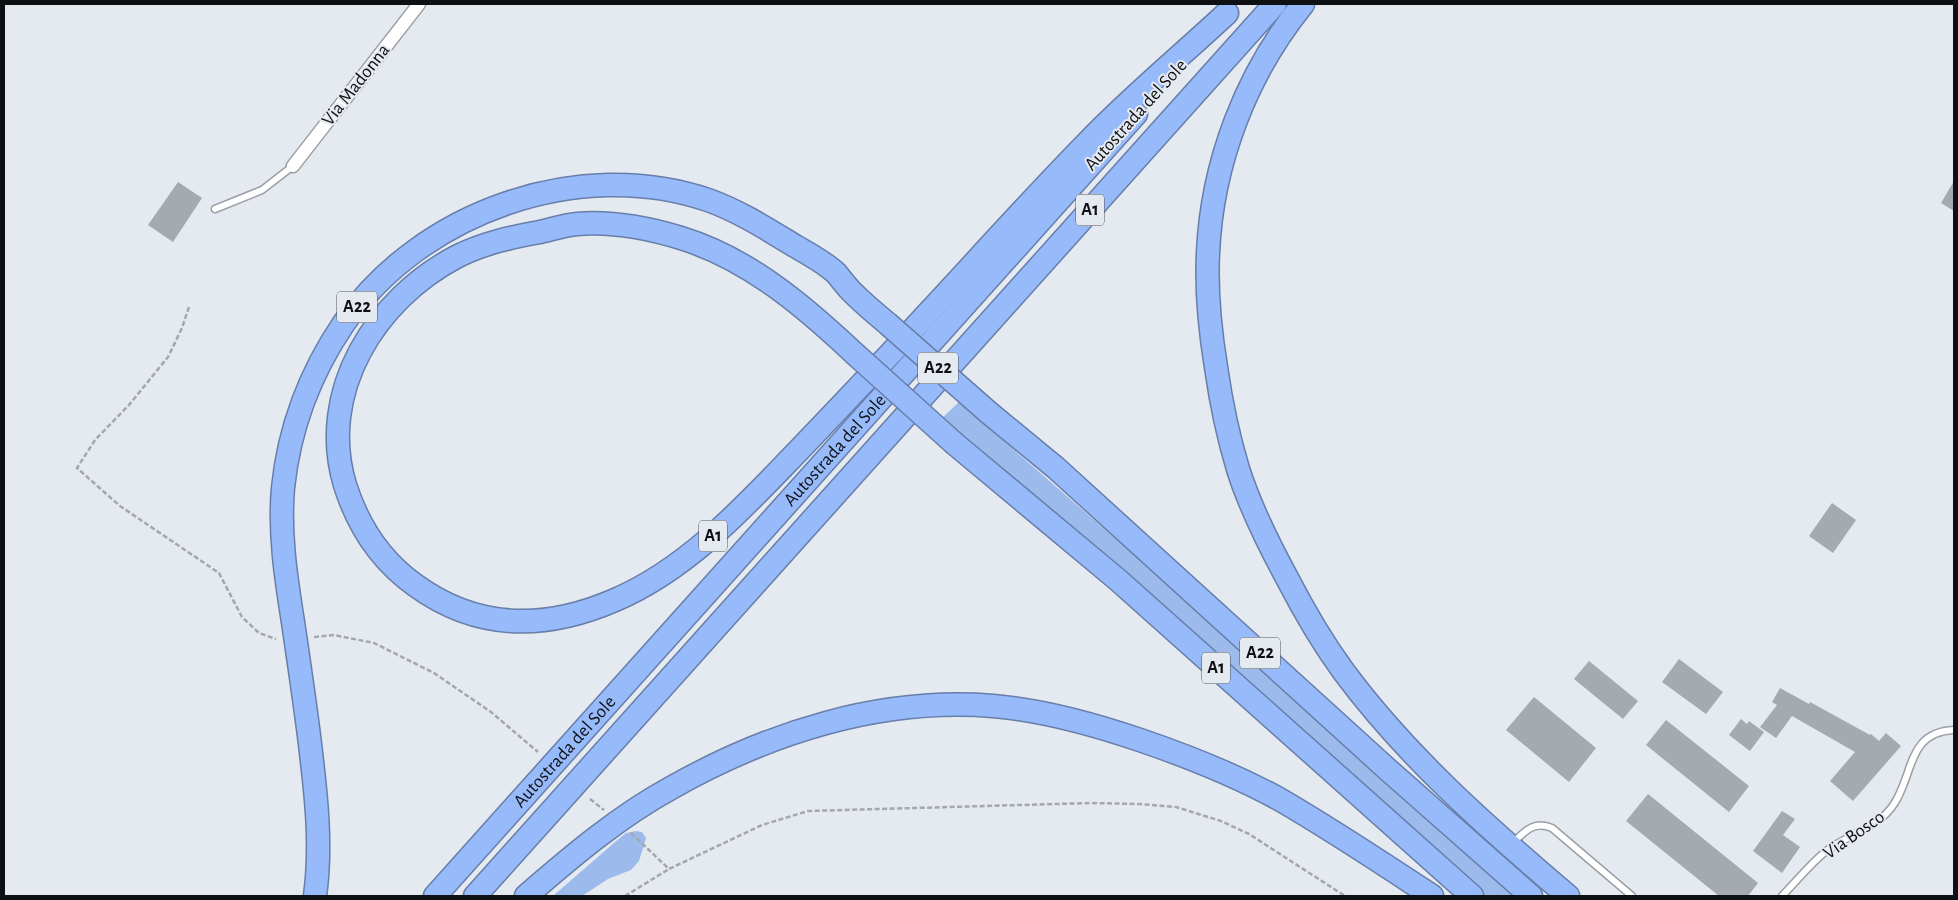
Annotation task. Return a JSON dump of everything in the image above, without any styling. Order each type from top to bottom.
[{"type":"highway","name":"Autostrada del Sole","points":[[475,896],[1275,4]]},
{"type":"highway","points":[[1303,4],[1271,48],[1239,110],[1222,162],[1210,223],[1208,285],[1213,342],[1227,428],[1238,469],[1254,512],[1273,552],[1317,633],[1370,706],[1416,756],[1471,810],[1568,896]]},
{"type":"highway","name":"Autostrada del Sole","points":[[434,896],[1231,8]]},
{"type":"highway","name":"A1","points":[[1231,8],[1090,140],[862,384],[762,488],[690,555],[616,600],[577,614],[526,622],[488,618],[458,609],[408,581],[381,555],[360,525],[342,474],[338,453],[338,425],[340,406],[350,372],[372,329],[388,310],[439,267],[461,254],[512,236],[574,224],[610,224],[650,230],[684,239],[724,255],[773,285],[828,328],[855,354],[955,444],[1118,580],[1472,896]]},
{"type":"highway","name":"A22","points":[[315,896],[318,845],[315,787],[286,573],[282,520],[283,491],[292,435],[314,375],[345,321],[383,279],[415,252],[441,234],[496,208],[530,196],[592,185],[629,186],[664,190],[709,200],[779,235],[810,254],[835,273],[851,291],[988,412],[1056,468],[1386,768],[1531,896]]},
{"type":"highway","points":[[526,896],[588,844],[631,813],[671,788],[725,761],[782,737],[840,719],[896,708],[929,705],[964,705],[1023,710],[1067,718],[1113,730],[1170,750],[1232,776],[1279,799],[1432,896]]},
{"type":"street","name":"Via Madonna","points":[[293,166],[419,4]]},
{"type":"lane","points":[[215,209],[262,190],[293,166]]},
{"type":"lane","name":"Via Bosco","points":[[1782,896],[1826,852],[1882,818],[1894,804],[1921,743],[1935,733],[1954,730]]},
{"type":"lane","points":[[1516,840],[1532,826],[1542,825],[1552,828],[1632,896]]},
{"type":"path","points":[[189,307],[182,328],[168,357],[130,404],[95,440],[77,468],[120,506],[219,573],[242,617],[259,633],[282,641]]},
{"type":"path","points":[[311,637],[334,635],[374,643],[434,673],[491,712],[538,752]]},
{"type":"path","points":[[590,799],[606,812]]},
{"type":"path","points":[[625,896],[669,869],[762,825],[808,811],[1092,803],[1176,807],[1222,821],[1249,834],[1345,896]]},
{"type":"path","points":[[626,829],[669,869]]},
{"type":"shaded area","points":[[959,402],[1522,896],[1481,896],[942,418]]},
{"type":"shaded area","points":[[642,832],[646,838],[639,861],[631,870],[608,879],[582,896],[553,896],[626,833]]},
{"type":"building","points":[[1954,181],[1954,211],[1941,203]]},
{"type":"building","points":[[178,182],[202,198],[173,242],[148,225]]},
{"type":"building","points":[[1832,503],[1856,520],[1833,553],[1809,536]]},
{"type":"building","points":[[1679,659],[1723,692],[1706,714],[1662,682]]},
{"type":"building","points":[[1589,661],[1638,701],[1623,719],[1574,679]]},
{"type":"building","points":[[1780,688],[1871,734],[1879,741],[1886,733],[1901,746],[1853,801],[1830,781],[1855,752],[1792,716],[1776,738],[1760,727],[1777,705],[1772,702]]},
{"type":"building","points":[[1534,697],[1596,748],[1569,782],[1506,730]]},
{"type":"building","points":[[1741,719],[1747,724],[1749,721],[1764,732],[1750,751],[1729,735]]},
{"type":"building","points":[[1666,720],[1749,786],[1729,812],[1646,745]]},
{"type":"building","points":[[1648,794],[1758,883],[1748,896],[1719,896],[1626,821]]},
{"type":"building","points":[[1782,811],[1795,819],[1783,835],[1800,847],[1782,873],[1753,851]]}]
